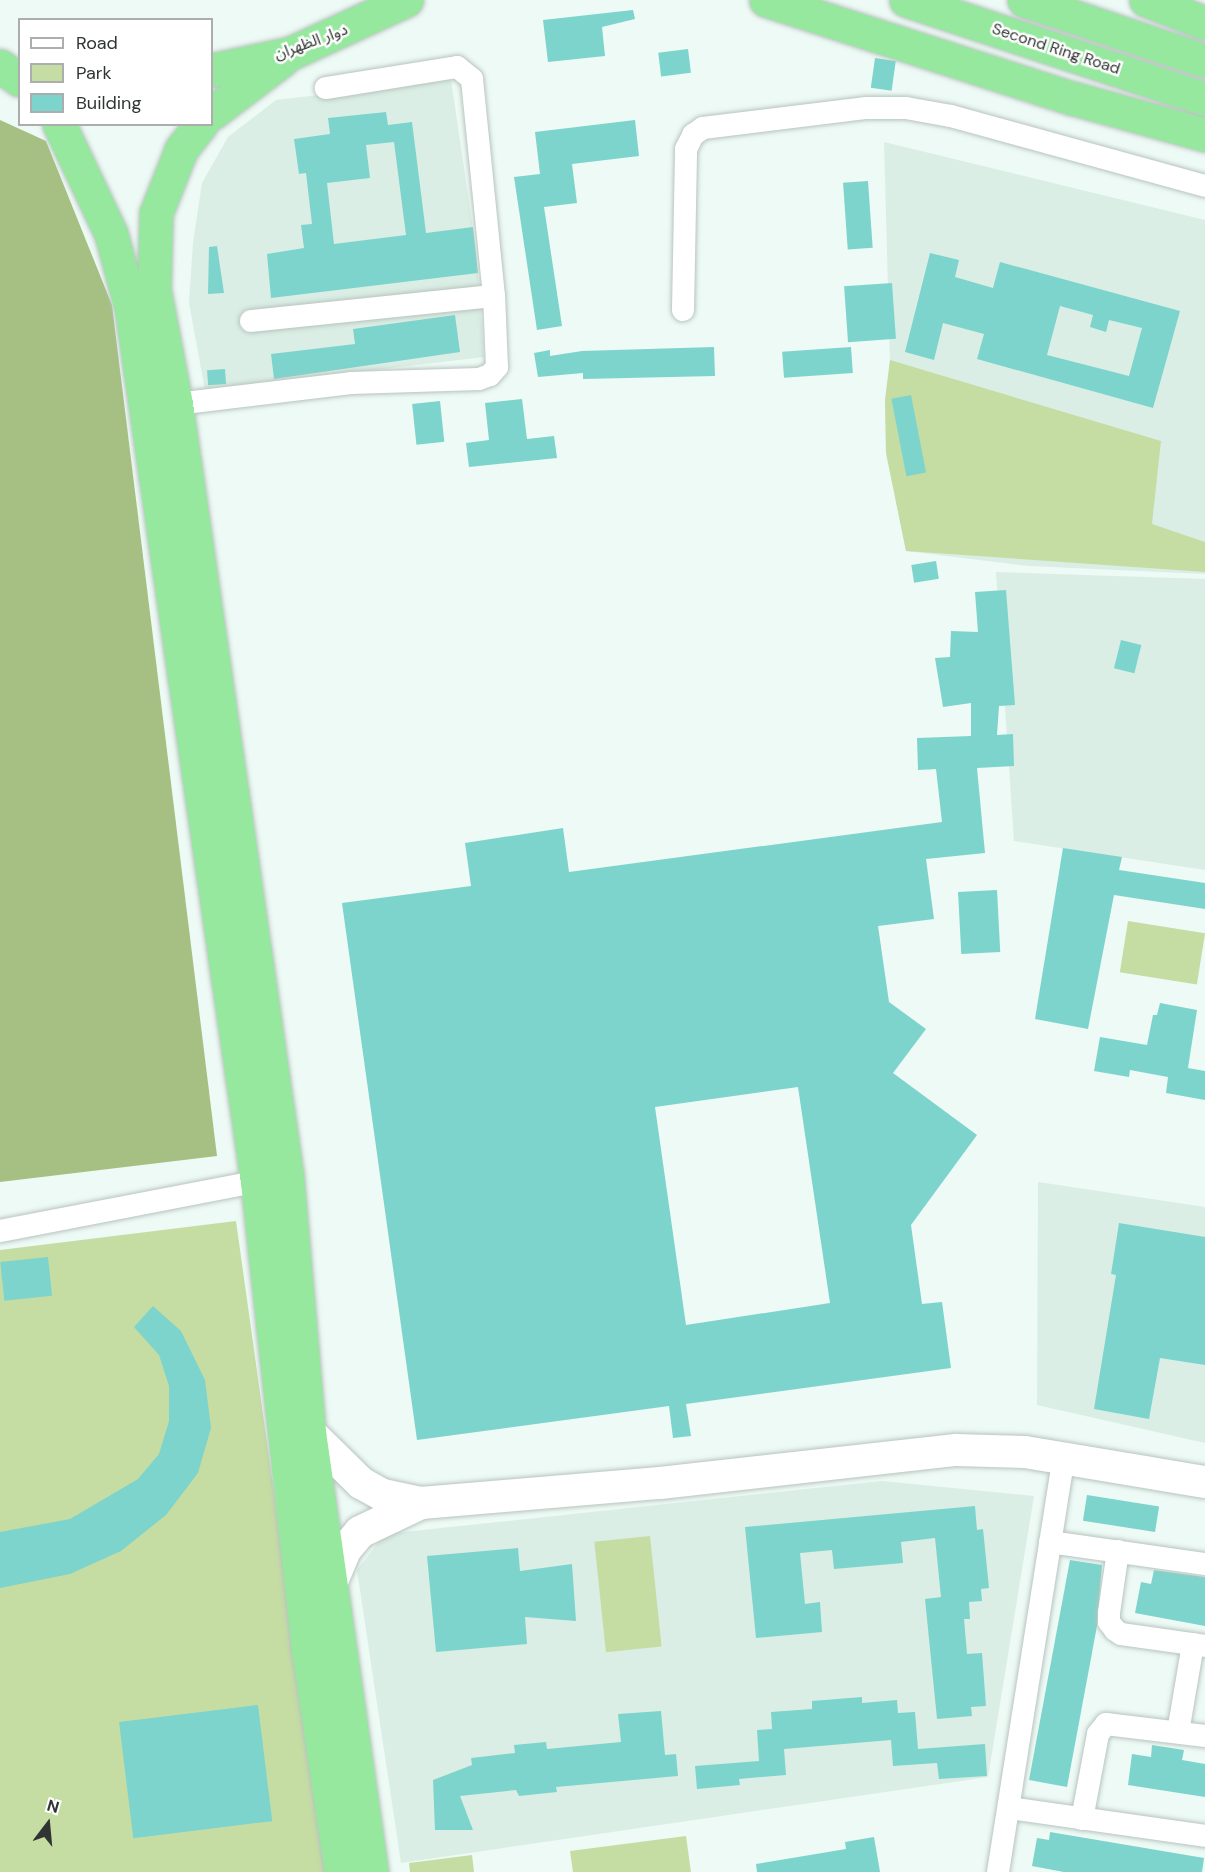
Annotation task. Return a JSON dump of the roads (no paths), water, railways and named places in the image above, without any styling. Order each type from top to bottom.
[{"type":"highway","name":"دوار الظهران","points":[[213,70],[291,53],[406,0]]},
{"type":"highway","points":[[766,0],[1072,98],[1205,135]]},
{"type":"highway","name":"Second Ring Road","points":[[906,0],[1205,99]]},
{"type":"highway","points":[[1024,0],[1205,62]]},
{"type":"highway","points":[[1146,0],[1205,23]]},
{"type":"highway","points":[[213,112],[291,53]]},
{"type":"highway","points":[[0,64],[18,66]]},
{"type":"highway","points":[[0,64],[18,78]]},
{"type":"highway","points":[[59,126],[111,234],[131,308],[272,1179],[372,1872]]},
{"type":"highway","points":[[199,126],[181,150],[166,181],[156,213],[153,254],[154,289],[177,404],[272,1179],[308,1649],[341,1872]]},
{"type":"street","points":[[177,404],[351,383],[479,379],[490,375],[499,354],[482,163],[468,74],[457,68],[326,88]]},
{"type":"street","points":[[683,310],[686,149],[693,135],[703,128],[867,108],[906,108],[951,116],[1205,186]]},
{"type":"street","points":[[250,321],[494,296]]},
{"type":"street","points":[[0,1231],[272,1179]]},
{"type":"street","points":[[309,1432],[361,1483],[383,1495],[422,1503],[660,1483],[898,1454],[988,1450],[1205,1482]]},
{"type":"street","points":[[998,1872],[1063,1460]]},
{"type":"street","points":[[330,1586],[345,1550],[360,1532],[422,1503]]},
{"type":"street","points":[[1050,1542],[1205,1564]]},
{"type":"street","points":[[1118,1551],[1109,1622],[1121,1634],[1199,1645],[1178,1732]]},
{"type":"street","points":[[1082,1819],[1101,1729],[1113,1723],[1205,1736]]},
{"type":"street","points":[[1009,1808],[1205,1836]]}]
